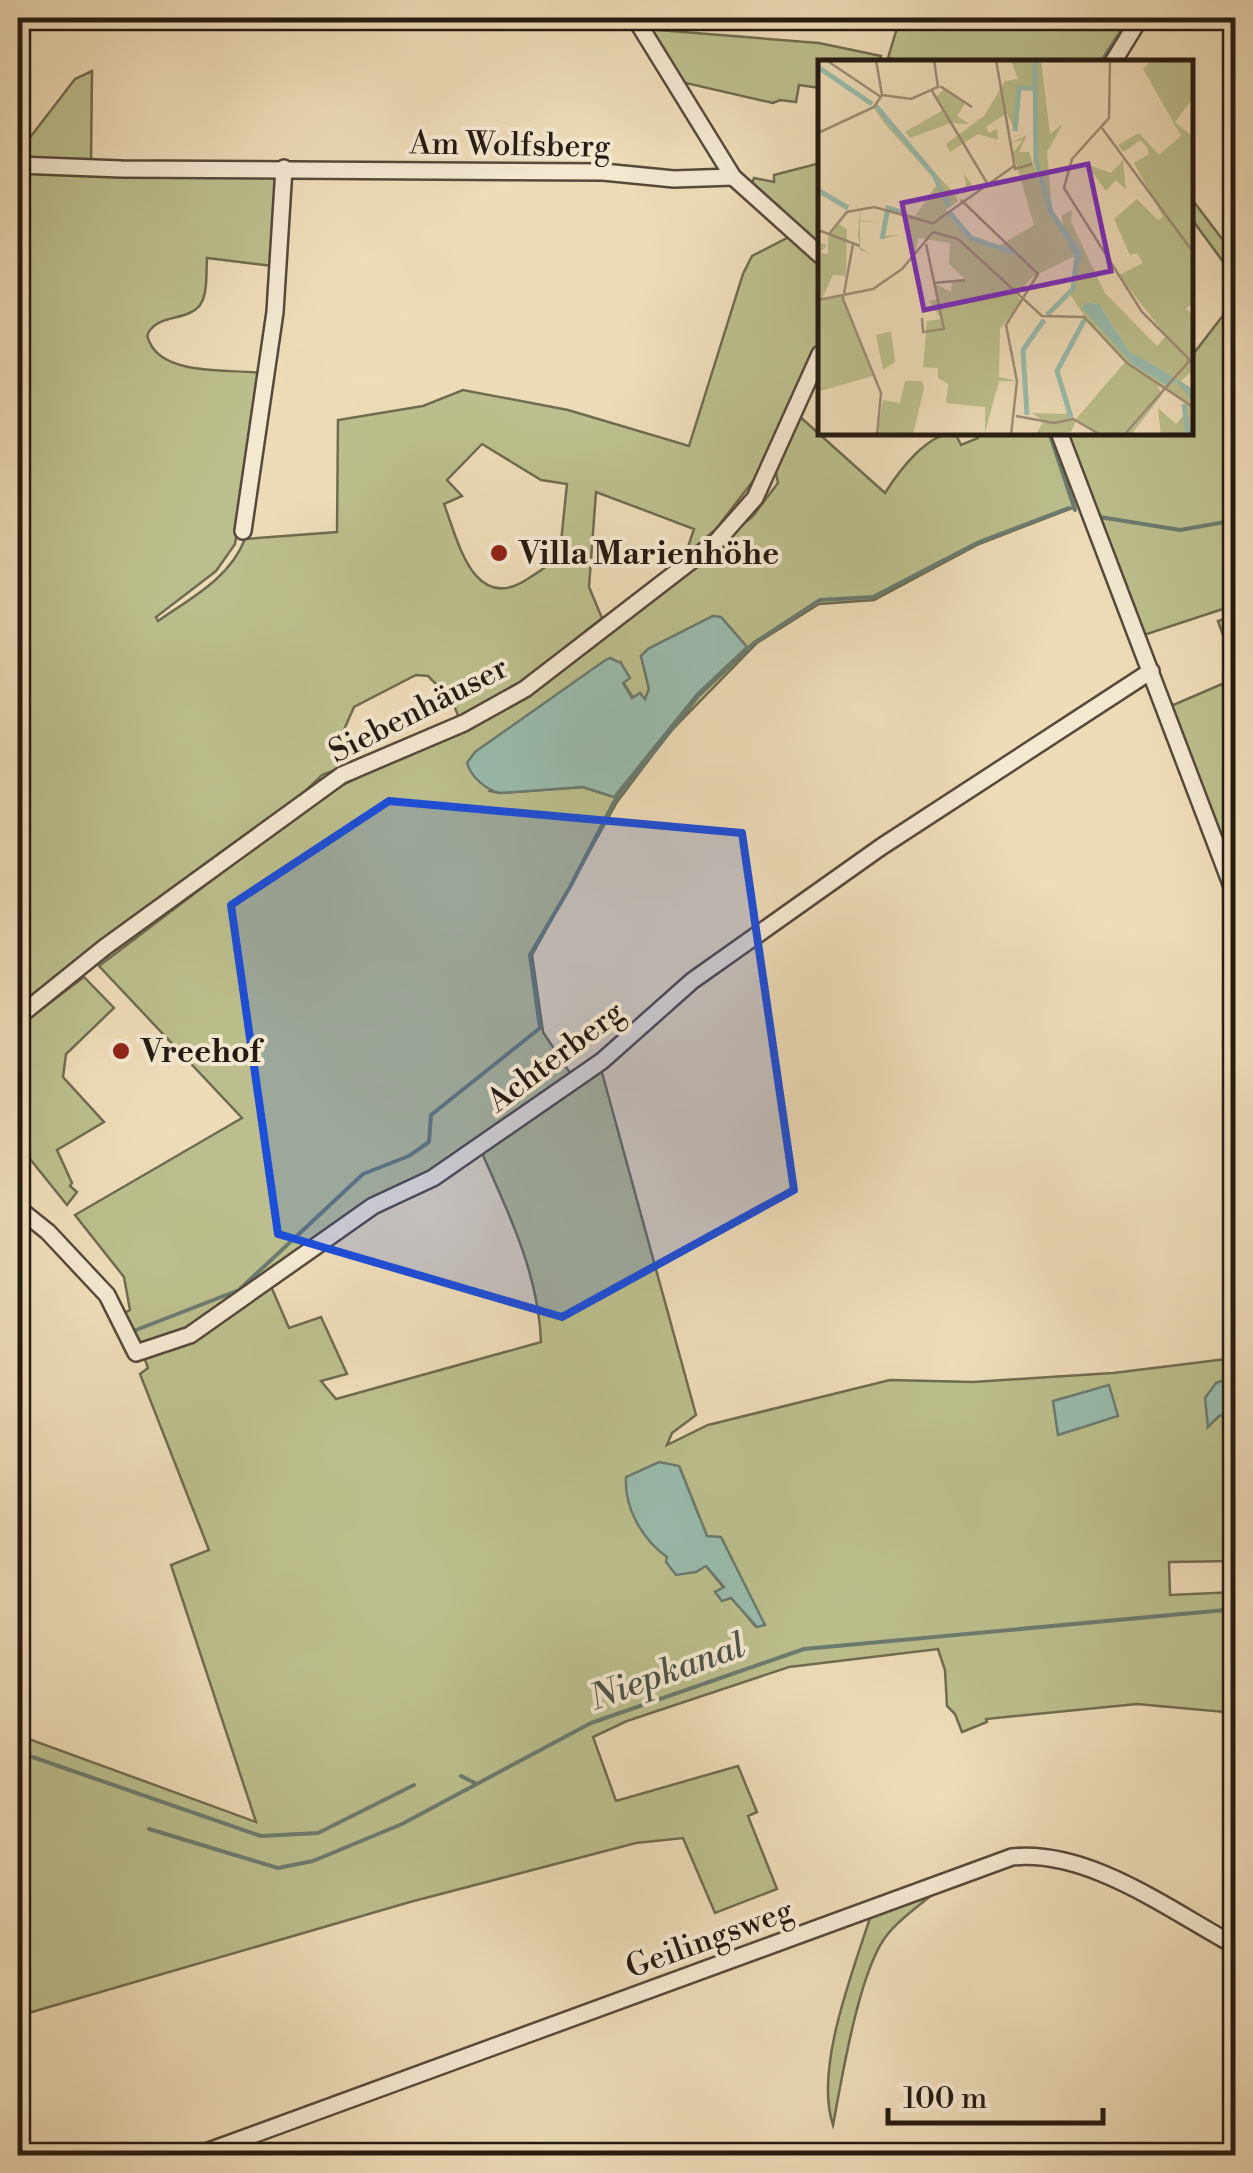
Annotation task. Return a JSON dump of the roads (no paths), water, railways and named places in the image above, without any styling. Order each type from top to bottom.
[{"type":"street","points":[[635,18],[733,177],[818,253]]},
{"type":"street","points":[[1114,60],[1140,18]]},
{"type":"street","name":"Am Wolfsberg","points":[[18,165],[733,177]]},
{"type":"street","points":[[243,531],[274,312],[284,168]]},
{"type":"street","name":"Siebenhäuser","points":[[18,1017],[106,947],[342,776],[464,723],[525,688],[717,540],[755,498],[818,358]]},
{"type":"street","points":[[1060,435],[1236,897]]},
{"type":"street","name":"Achterberg","points":[[18,1208],[48,1232],[106,1294],[136,1353],[190,1334],[373,1206],[433,1178],[587,1072],[692,981],[850,869],[1151,672]]},
{"type":"street","name":"Geilingsweg","points":[[195,2156],[1012,1857],[1040,1854],[1094,1869],[1236,1946]]},
{"type":"waterway","points":[[1127,22],[1130,18]]},
{"type":"waterway","points":[[1102,60],[1122,30]]},
{"type":"waterway","points":[[1050,435],[1075,510]]},
{"type":"waterway","points":[[131,1332],[239,1290],[363,1174],[409,1156],[429,1142],[431,1115],[540,1028],[530,955],[614,802],[699,695],[754,643],[820,600],[873,597],[979,542],[1069,508]]},
{"type":"waterway","points":[[1100,517],[1180,530],[1236,520]]},
{"type":"waterway","name":"Niepkanal","points":[[149,1829],[278,1868],[313,1861],[402,1824],[591,1723],[804,1649],[1236,1609]]},
{"type":"waterway","points":[[18,1752],[261,1836],[318,1833],[414,1785]]},
{"type":"waterway","points":[[461,1776],[475,1783]]},
{"type":"place","name":"Villa Marienhöhe","points":[[499,553]]},
{"type":"place","name":"Vreehof","points":[[121,1051]]}]
